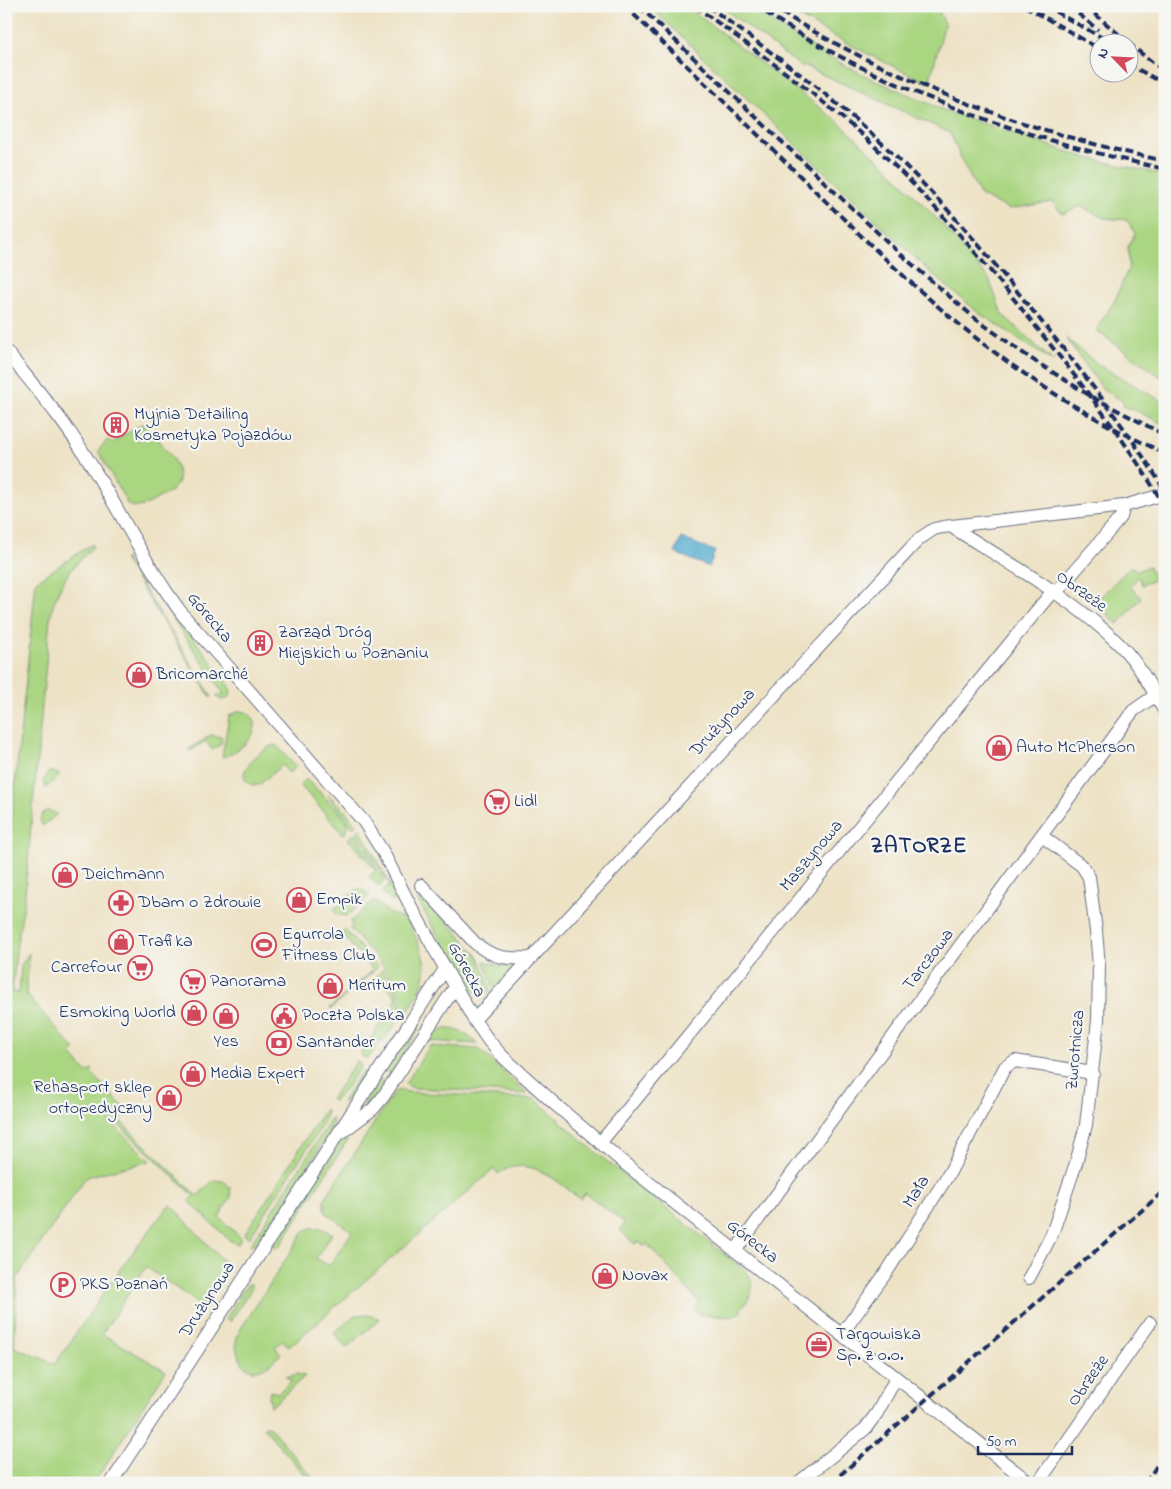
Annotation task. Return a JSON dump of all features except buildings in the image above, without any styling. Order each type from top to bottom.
[{"type":"street","name":"Górecka","points":[[6,351],[71,434],[101,481],[159,581],[183,615],[364,822],[383,852],[474,1020],[501,1056],[600,1143],[1030,1483]]},
{"type":"street","name":"Drużynowa","points":[[474,1020],[913,545],[934,529],[1124,506],[1165,494]]},
{"type":"street","name":"Maszynowa","points":[[600,1143],[1052,592],[1059,589],[1116,524],[1124,506]]},
{"type":"street","name":"Obrzeże","points":[[952,527],[1052,592],[1086,616],[1121,646],[1156,695],[1165,712]]},
{"type":"street","name":"Tarczowa","points":[[735,1251],[1133,711],[1156,695]]},
{"type":"street","name":"Zwrotnicza","points":[[1030,1278],[1052,1234],[1076,1164],[1086,1125],[1098,1020],[1099,966],[1089,876],[1082,866],[1042,836]]},
{"type":"street","points":[[421,885],[475,943],[485,951],[494,956],[507,959],[531,958]]},
{"type":"street","name":"Drużynowa","points":[[111,1483],[445,968]]},
{"type":"street","name":"Drużynowa","points":[[335,1137],[360,1120],[383,1097],[455,987]]},
{"type":"street","name":"Mała","points":[[841,1335],[888,1270],[950,1172],[1002,1071],[1012,1062],[1093,1074]]},
{"type":"street","name":"Obrzeże","points":[[1038,1483],[1150,1324]]},
{"type":"street","points":[[798,1483],[865,1429],[877,1413],[896,1378]]},
{"type":"green space","points":[[649,6],[686,6],[836,120],[889,169],[941,223],[989,279],[1002,314],[1054,362],[979,313],[931,273]]},
{"type":"green space","points":[[720,6],[746,6],[827,56],[870,78],[946,111],[1087,158],[1165,175],[1165,380],[1096,330],[1115,300],[1129,267],[1128,247],[1135,233],[1127,220],[1104,218],[1080,206],[1063,214],[1052,202],[1009,209],[981,196],[965,168],[950,133],[804,66],[803,68]]},
{"type":"green space","points":[[781,6],[936,6],[945,23],[929,83],[854,47]]},
{"type":"green space","points":[[1066,338],[1097,364],[1165,403],[1165,425],[1123,406],[1124,402],[1103,389]]},
{"type":"green space","points":[[142,424],[170,455],[176,465],[178,474],[177,483],[171,491],[147,504],[136,507],[128,505],[98,451],[107,440],[112,443]]},
{"type":"green space","points":[[92,544],[93,547],[77,563],[60,587],[50,619],[24,904],[17,943],[12,992],[19,993],[21,965],[29,953],[26,994],[75,1050],[71,1054],[87,1073],[93,1069],[91,1072],[125,1109],[124,1114],[119,1120],[197,1196],[214,1180],[223,1181],[230,1187],[231,1197],[219,1217],[241,1238],[238,1244],[229,1240],[189,1201],[194,1196],[112,1118],[110,1121],[150,1161],[86,1177],[17,1278],[14,1347],[55,1364],[126,1261],[170,1204],[225,1263],[203,1307],[146,1267],[102,1334],[166,1371],[94,1483],[6,1483],[6,873],[36,581]]},
{"type":"green space","points":[[124,559],[212,697],[211,698]]},
{"type":"green space","points":[[136,560],[140,562],[161,595],[230,688],[231,694],[227,699],[221,700],[216,696],[224,694],[139,565],[133,564],[132,562]]},
{"type":"green space","points":[[1131,566],[1137,571],[1149,566],[1154,580],[1142,585],[1139,577],[1130,586],[1141,598],[1118,624],[1094,603]]},
{"type":"green space","points":[[239,711],[247,713],[253,718],[254,730],[251,737],[241,748],[222,757],[229,716]]},
{"type":"green space","points":[[211,735],[222,737],[221,744],[212,750],[206,741],[190,751],[189,749]]},
{"type":"green space","points":[[276,745],[296,767],[289,773],[282,765],[259,785],[248,783],[244,774],[248,765],[267,748]]},
{"type":"green space","points":[[49,772],[60,775],[46,788],[43,781]]},
{"type":"green space","points":[[306,779],[335,807],[349,825],[344,835],[300,785]]},
{"type":"green space","points":[[328,795],[344,809],[356,825],[353,828]]},
{"type":"green space","points":[[46,811],[57,814],[43,826],[40,820]]},
{"type":"green space","points":[[360,829],[397,897],[395,901],[390,900],[382,892],[390,885],[356,833]]},
{"type":"green space","points":[[354,834],[384,880],[379,887],[369,877],[376,870],[348,839]]},
{"type":"green space","points":[[357,889],[363,890],[370,895],[347,916],[338,915],[333,910]]},
{"type":"green space","points":[[421,896],[427,898],[479,957],[491,990],[480,993],[471,989],[465,983],[418,901]]},
{"type":"green space","points":[[374,900],[389,913],[408,920],[421,949],[424,961],[424,981],[403,1019],[401,999],[391,977],[350,929],[351,921]]},
{"type":"green space","points":[[345,930],[378,967],[331,1009],[373,970],[341,934]]},
{"type":"green space","points":[[484,961],[500,966],[511,966],[513,969],[494,989]]},
{"type":"green space","points":[[383,969],[398,997],[400,1010],[394,1027],[371,1055],[366,1058],[360,1055],[397,998],[377,975]]},
{"type":"green space","points":[[415,1027],[418,1027],[418,1031],[390,1074],[386,1071]]},
{"type":"green space","points":[[444,1029],[458,1031],[478,1044],[428,1041],[432,1036]]},
{"type":"green space","points":[[430,1046],[479,1049],[528,1094],[413,1088],[405,1084]]},
{"type":"green space","points":[[357,1060],[361,1066],[345,1090],[334,1101],[331,1099]]},
{"type":"green space","points":[[362,1072],[369,1073],[352,1098],[342,1102]]},
{"type":"green space","points":[[380,1080],[385,1083],[371,1104],[365,1107],[364,1104]]},
{"type":"green space","points":[[403,1090],[407,1092],[535,1099],[599,1155],[747,1272],[752,1282],[752,1287],[750,1297],[740,1309],[742,1311],[732,1317],[698,1314],[695,1308],[699,1302],[647,1244],[644,1246],[639,1241],[634,1244],[620,1230],[625,1223],[585,1193],[580,1199],[552,1178],[531,1168],[520,1166],[509,1168],[498,1174],[494,1169],[289,1347],[283,1340],[275,1347],[281,1354],[270,1364],[258,1370],[249,1368],[241,1361],[237,1351],[236,1341],[240,1330],[304,1231],[318,1228],[332,1234],[316,1258],[329,1266],[352,1232],[326,1213],[324,1200],[395,1091]]},
{"type":"green space","points":[[325,1109],[327,1111],[323,1124],[249,1238],[244,1235]]},
{"type":"green space","points":[[332,1118],[333,1123],[329,1134],[263,1236],[250,1245]]},
{"type":"green space","points":[[344,1137],[346,1137],[347,1141],[279,1247],[275,1248],[274,1243]]},
{"type":"green space","points":[[251,1284],[252,1288],[230,1322],[225,1319],[247,1285]]},
{"type":"green space","points":[[366,1314],[380,1319],[346,1348],[334,1333],[355,1315]]},
{"type":"green space","points":[[297,1374],[305,1376],[271,1407],[270,1391],[278,1393],[292,1380],[285,1377]]},
{"type":"green space","points":[[269,1426],[317,1483],[312,1483],[265,1429],[264,1427]]},
{"type":"water","points":[[681,538],[715,551],[709,567],[675,553]]},
{"type":"railway","points":[[625,6],[876,251],[978,340],[1055,394],[1109,426],[1165,453]]},
{"type":"railway","points":[[639,6],[898,252],[977,320],[1030,358],[1092,397],[1165,435]]},
{"type":"railway","points":[[695,6],[829,107],[871,143],[935,208],[995,276],[1086,390],[1135,458],[1165,507]]},
{"type":"railway","points":[[708,6],[822,91],[882,143],[948,210],[1082,373],[1134,443],[1165,491]]},
{"type":"railway","points":[[756,6],[803,36],[851,62],[901,86],[952,107],[1004,126],[1058,142],[1165,169]]},
{"type":"railway","points":[[771,6],[864,58],[912,81],[961,101],[1061,135],[1165,161]]},
{"type":"railway","points":[[1025,6],[1088,42]]},
{"type":"railway","points":[[1045,6],[1092,32]]},
{"type":"railway","points":[[1069,6],[1098,30]]},
{"type":"railway","points":[[1085,6],[1116,32]]},
{"type":"railway","points":[[1138,51],[1165,72]]},
{"type":"railway","points":[[1138,69],[1165,84]]},
{"type":"railway","points":[[831,1483],[1165,1190]]},
{"type":"railway","points":[[1146,1483],[1165,1452]]},
{"type":"railway","points":[[1155,1483],[1165,1468]]},
{"type":"place","name":"Myjnia Detailing Kosmetyka Pojazdów","points":[[116,425]]},
{"type":"place","name":"Zarząd Dróg Miejskich w Poznaniu","points":[[260,643]]},
{"type":"place","name":"Bricomarché","points":[[139,675]]},
{"type":"place","name":"Auto McPherson","points":[[999,748]]},
{"type":"place","name":"Lidl","points":[[497,802]]},
{"type":"place","name":"Deichmann","points":[[65,875]]},
{"type":"place","name":"Empik","points":[[299,900]]},
{"type":"place","name":"Dbam o Zdrowie","points":[[121,903]]},
{"type":"place","name":"Trafika","points":[[121,942]]},
{"type":"place","name":"Egurrola Fitness Club","points":[[264,945]]},
{"type":"place","name":"Carrefour","points":[[140,968]]},
{"type":"place","name":"Panorama","points":[[193,982]]},
{"type":"place","name":"Meritum","points":[[330,986]]},
{"type":"place","name":"Esmoking World","points":[[194,1013]]},
{"type":"place","name":"Yes","points":[[226,1016]]},
{"type":"place","name":"Poczta Polska","points":[[284,1016]]},
{"type":"place","name":"Santander","points":[[279,1043]]},
{"type":"place","name":"Media Expert","points":[[193,1074]]},
{"type":"place","name":"Rehasport sklep ortopedyczny","points":[[169,1098]]},
{"type":"place","name":"Novax","points":[[605,1276]]},
{"type":"place","name":"PKS Poznań","points":[[63,1285]]},
{"type":"place","name":"Targowiska Sp. z o.o.","points":[[819,1345]]},
{"type":"district","name":"ZATORZE","points":[[919,847]]}]
